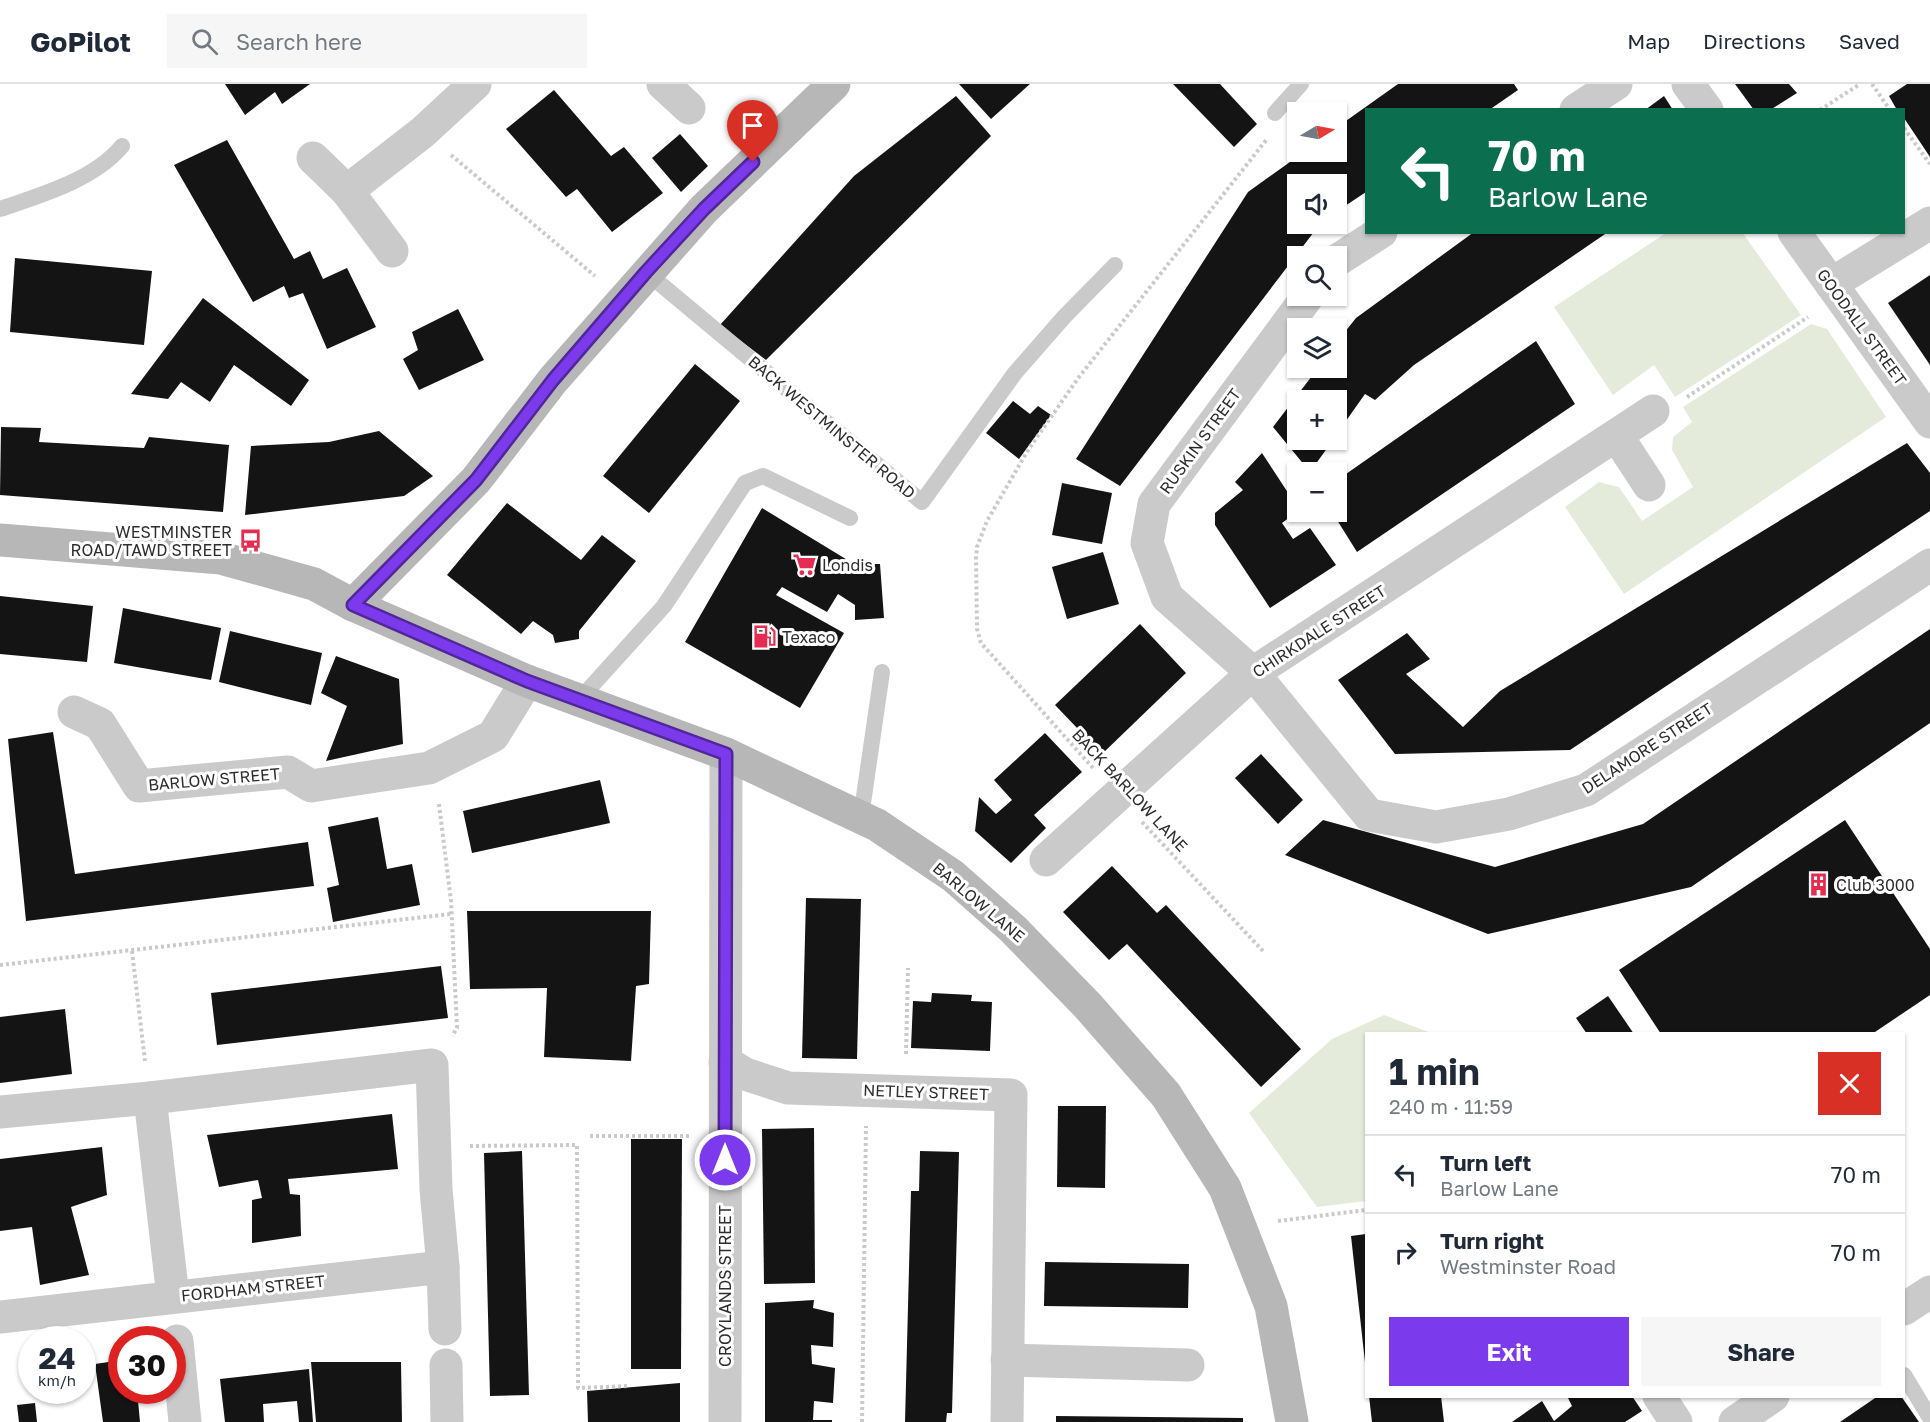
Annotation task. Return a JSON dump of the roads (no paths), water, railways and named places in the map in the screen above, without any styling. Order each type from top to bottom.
[{"type":"street","points":[[347,191],[423,132],[475,84]]},
{"type":"street","points":[[663,84],[689,108]]},
{"type":"street","points":[[353,605],[476,480],[553,380],[704,209],[834,84]]},
{"type":"street","points":[[1579,108],[1616,84]]},
{"type":"street","points":[[1689,84],[1706,108]]},
{"type":"street","points":[[313,158],[347,191],[392,251]]},
{"type":"street","points":[[1831,284],[1930,223]]},
{"type":"street","points":[[1347,254],[1378,234]]},
{"type":"street","name":"GOODALL STREET","points":[[1795,234],[1930,422]]},
{"type":"street","name":"RUSKIN STREET","points":[[1253,673],[1167,597],[1147,543],[1154,504],[1301,306]]},
{"type":"street","name":"CHIRKDALE STREET","points":[[1046,860],[1119,797],[1253,673],[1653,411]]},
{"type":"street","points":[[1617,436],[1649,485]]},
{"type":"street","name":"BARLOW LANE","points":[[0,540],[221,558],[314,584],[353,605],[527,681],[726,754],[877,825],[953,876],[1013,929],[1088,1005],[1166,1095],[1225,1188],[1271,1306],[1292,1422]]},
{"type":"street","name":"DELAMORE STREET","points":[[1253,673],[1369,815],[1436,827],[1509,814],[1586,790],[1930,565]]},
{"type":"street","name":"BARLOW STREET","points":[[74,712],[100,724],[139,786],[288,772],[310,786],[429,768],[492,736],[527,681]]},
{"type":"street","name":"CROYLANDS STREET","points":[[724,1422],[726,754]]},
{"type":"street","name":"NETLEY STREET","points":[[725,1062],[745,1074],[788,1088],[1011,1095],[1006,1422]]},
{"type":"street","points":[[0,1112],[150,1098],[432,1065],[434,1146],[445,1329]]},
{"type":"street","points":[[150,1098],[173,1297]]},
{"type":"street","name":"FORDHAM STREET","points":[[0,1317],[443,1267]]},
{"type":"street","points":[[1905,1308],[1930,1292]]},
{"type":"street","points":[[1007,1360],[1188,1365]]},
{"type":"street","points":[[446,1365],[447,1422]]},
{"type":"street","points":[[1660,1398],[1676,1422]]},
{"type":"street","points":[[1735,1422],[1770,1398]]},
{"type":"street","points":[[183,1404],[185,1422]]},
{"type":"lane","points":[[1275,113],[1301,84]]},
{"type":"lane","points":[[0,208],[35,198],[90,172],[122,146]]},
{"type":"lane","name":"BACK WESTMINSTER ROAD","points":[[646,272],[922,502],[1015,373],[1115,265]]},
{"type":"lane","points":[[579,700],[664,606],[745,483],[763,476],[850,518]]},
{"type":"lane","points":[[861,818],[882,672]]},
{"type":"lane","points":[[1905,1377],[1930,1418]]},
{"type":"place","name":"WESTMINSTER ROAD/TAWD STREET","points":[[250,541]]},
{"type":"place","name":"Londis","points":[[804,565]]},
{"type":"place","name":"Texaco","points":[[764,637]]},
{"type":"place","name":"Club 3000","points":[[1818,885]]}]
